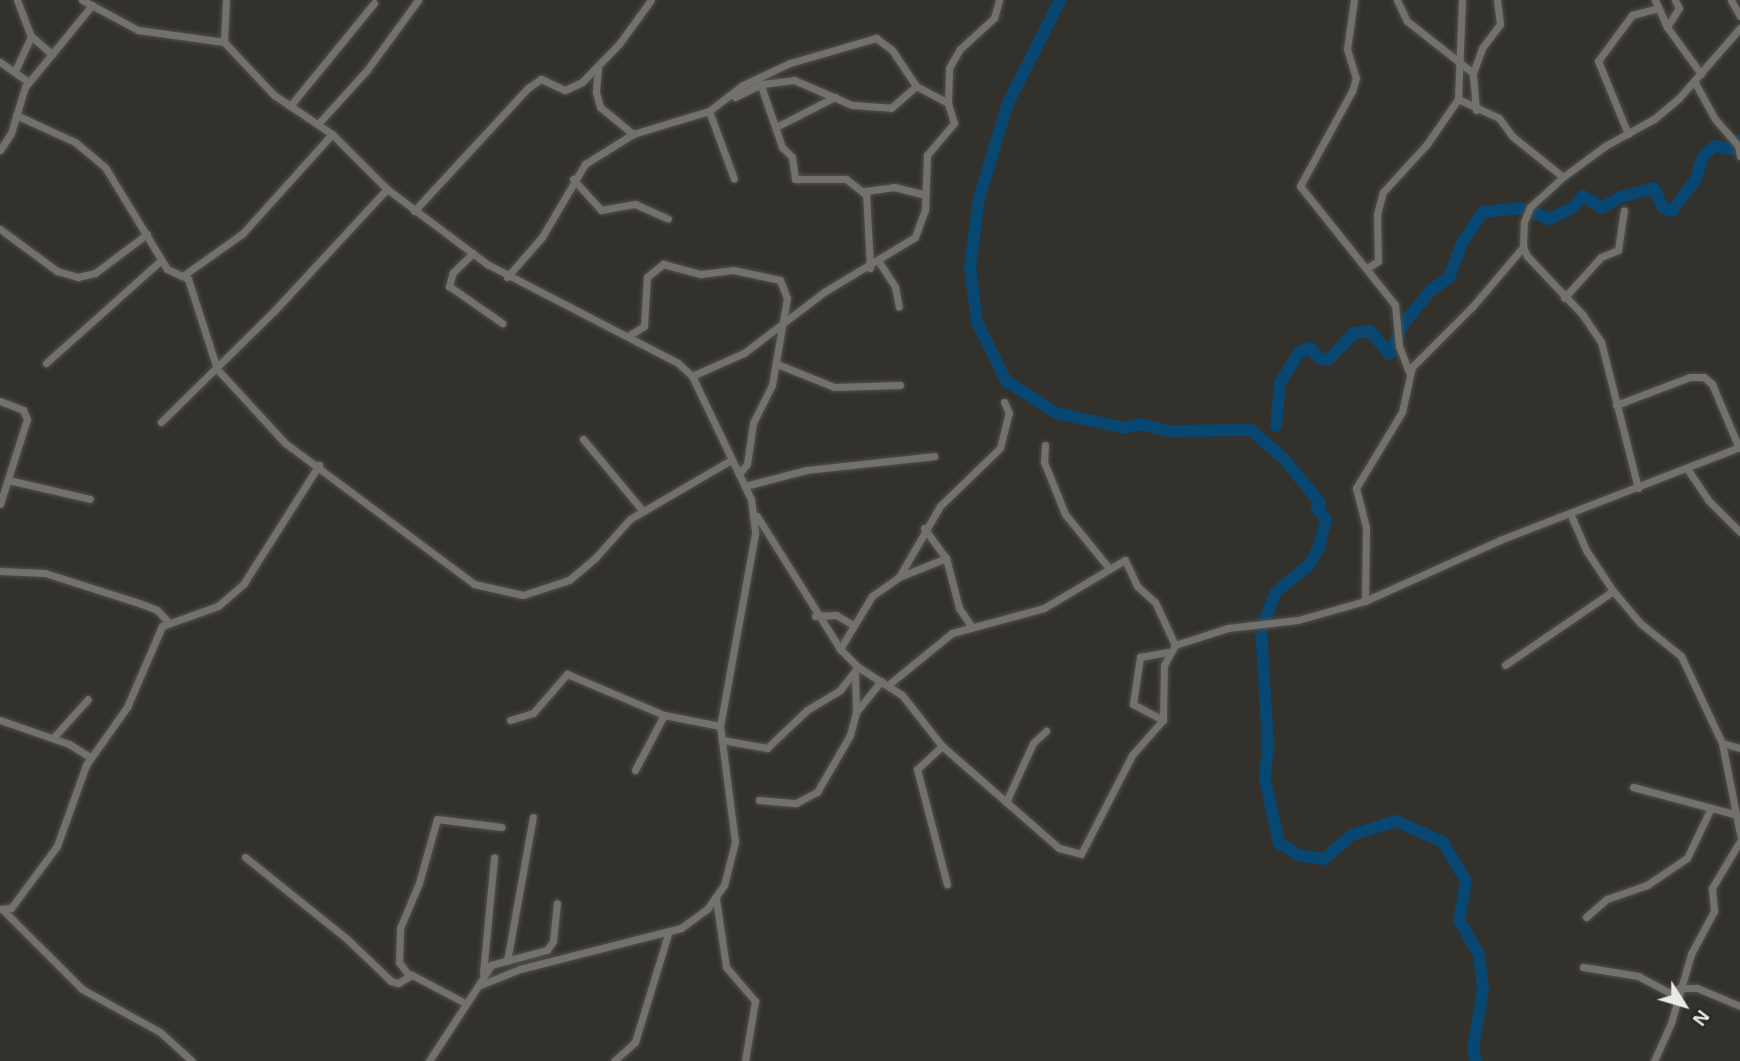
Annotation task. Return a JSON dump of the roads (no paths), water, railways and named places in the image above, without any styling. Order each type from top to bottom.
[{"type":"street","points":[[18,0],[31,36],[52,54]]},
{"type":"street","points":[[82,0],[138,30],[224,42],[290,106],[332,134],[387,189],[472,253],[507,277],[665,354],[692,376],[757,515],[815,616],[840,649],[856,669],[885,683],[912,706],[942,747],[1059,848],[1081,854],[1132,755],[1163,720],[1167,652]]},
{"type":"street","points":[[224,42],[226,0]]},
{"type":"street","points":[[318,124],[367,70],[418,0]]},
{"type":"street","points":[[414,211],[474,141],[537,80],[545,79],[565,90],[582,82],[651,0]]},
{"type":"street","points":[[692,376],[732,360],[824,292],[870,268],[915,237],[923,220],[927,155],[954,122],[948,103],[949,68],[954,55],[990,23],[999,0]]},
{"type":"street","points":[[1354,0],[1347,49],[1356,78],[1352,91],[1300,186],[1356,261],[1367,268],[1395,305],[1398,338],[1409,372],[1402,412],[1356,488],[1366,527],[1365,601]]},
{"type":"street","points":[[1397,0],[1408,20],[1461,66],[1473,73]]},
{"type":"street","points":[[1367,268],[1378,261],[1377,214],[1383,192],[1427,144],[1458,99],[1462,0]]},
{"type":"street","points":[[1476,111],[1473,73],[1482,48],[1500,24],[1497,0]]},
{"type":"street","points":[[1667,27],[1679,8],[1675,0]]},
{"type":"street","points":[[1731,0],[1740,16]]},
{"type":"street","points":[[290,106],[374,3]]},
{"type":"street","points":[[1628,134],[1616,94],[1598,61],[1632,15],[1656,4],[1667,27],[1701,74]]},
{"type":"street","points":[[0,150],[29,82],[92,5]]},
{"type":"street","points":[[1409,372],[1472,307],[1522,247],[1526,213],[1563,177],[1654,120],[1701,74],[1740,29]]},
{"type":"street","points":[[15,71],[31,36]]},
{"type":"street","points":[[760,82],[790,63],[845,49],[870,37],[892,50],[916,86],[948,103]]},
{"type":"street","points":[[0,62],[29,82]]},
{"type":"street","points":[[599,64],[596,92],[605,113],[633,134]]},
{"type":"street","points":[[507,277],[542,237],[573,179],[585,164],[633,134],[709,111],[729,100],[743,85],[760,82],[794,80],[852,104],[895,107],[916,86]]},
{"type":"street","points":[[1694,81],[1715,119],[1738,145],[1740,156]]},
{"type":"street","points":[[582,82],[596,92]]},
{"type":"street","points":[[760,82],[778,126],[782,147],[792,157],[795,179],[846,179],[865,194]]},
{"type":"street","points":[[778,126],[835,97]]},
{"type":"street","points":[[1458,99],[1476,111],[1499,118],[1513,136],[1563,177]]},
{"type":"street","points":[[709,111],[734,178]]},
{"type":"street","points":[[16,115],[75,142],[97,159],[167,269],[184,275]]},
{"type":"street","points":[[184,275],[243,233],[332,134]]},
{"type":"street","points":[[573,179],[601,209],[635,204],[668,219]]},
{"type":"street","points":[[870,268],[865,194],[870,188],[894,187],[925,195]]},
{"type":"street","points":[[161,422],[217,369],[387,189]]},
{"type":"street","points":[[1564,298],[1601,257],[1618,250],[1624,210]]},
{"type":"street","points":[[0,229],[57,271],[78,277],[95,273],[147,234]]},
{"type":"street","points":[[1522,247],[1564,298],[1583,315],[1601,342],[1638,488]]},
{"type":"street","points":[[472,253],[453,272],[449,286],[502,323]]},
{"type":"street","points":[[46,363],[161,260]]},
{"type":"street","points":[[879,262],[895,287],[899,307]]},
{"type":"street","points":[[628,336],[645,326],[647,277],[663,264],[701,274],[733,270],[776,276],[787,298],[777,364],[769,394],[753,423],[747,464],[739,474]]},
{"type":"street","points":[[184,275],[217,369],[285,443],[319,465],[464,579],[514,594],[534,594],[569,580],[643,511],[731,460]]},
{"type":"street","points":[[777,364],[835,387],[900,385]]},
{"type":"street","points":[[1163,720],[1133,704],[1140,657],[1167,652],[1175,645],[1250,625],[1298,620],[1365,601],[1570,513],[1688,470],[1740,447],[1712,384],[1704,377],[1690,377],[1616,405]]},
{"type":"street","points":[[0,401],[23,410],[27,419],[0,504]]},
{"type":"street","points":[[899,577],[924,528],[954,488],[975,475],[1000,448],[1009,413],[1004,402]]},
{"type":"street","points":[[583,439],[643,511]]},
{"type":"street","points":[[1045,445],[1044,462],[1065,514],[1108,567]]},
{"type":"street","points":[[745,486],[806,470],[934,456]]},
{"type":"street","points":[[192,1061],[160,1032],[93,998],[71,981],[2,911],[57,846],[90,757],[127,707],[162,626],[218,606],[244,583],[319,465]]},
{"type":"street","points":[[1688,470],[1708,500],[1740,532]]},
{"type":"street","points":[[8,480],[90,499]]},
{"type":"street","points":[[1570,513],[1586,550],[1613,591],[1640,623],[1681,656],[1721,743],[1740,834]]},
{"type":"street","points":[[478,986],[520,969],[668,934],[695,920],[716,899],[730,873],[735,842],[720,726],[757,515]]},
{"type":"street","points":[[924,528],[946,558],[959,608],[972,626]]},
{"type":"street","points":[[840,649],[872,596],[899,577],[946,558]]},
{"type":"street","points":[[856,712],[885,683],[936,642],[972,626],[1044,608],[1108,567],[1125,560],[1137,586],[1155,602],[1175,645]]},
{"type":"street","points":[[0,572],[45,573],[157,610],[168,622]]},
{"type":"street","points":[[1504,665],[1613,591]]},
{"type":"street","points":[[815,616],[836,615],[853,625]]},
{"type":"street","points":[[722,740],[767,748],[807,710],[840,690],[856,669]]},
{"type":"street","points":[[759,800],[796,803],[817,792],[850,735],[856,712],[856,669]]},
{"type":"street","points":[[510,720],[533,713],[567,674],[664,715],[720,726]]},
{"type":"street","points":[[53,738],[88,699]]},
{"type":"street","points":[[635,770],[664,715]]},
{"type":"street","points":[[0,720],[53,738],[90,757]]},
{"type":"street","points":[[1006,802],[1033,743],[1046,732]]},
{"type":"street","points":[[1721,743],[1740,748]]},
{"type":"street","points":[[942,747],[917,769],[947,884]]},
{"type":"street","points":[[1633,788],[1710,810],[1734,814]]},
{"type":"street","points":[[1586,917],[1607,899],[1647,885],[1687,858],[1710,810]]},
{"type":"street","points":[[506,961],[533,817]]},
{"type":"street","points":[[464,1003],[408,974],[399,962],[400,928],[419,883],[437,818],[502,827]]},
{"type":"street","points":[[1654,1061],[1671,1023],[1677,992],[1714,911],[1712,888],[1740,841]]},
{"type":"street","points":[[245,857],[347,939],[391,981],[398,983],[408,974]]},
{"type":"street","points":[[429,1061],[464,1003],[478,986],[483,973],[494,858]]},
{"type":"street","points":[[716,899],[726,967],[755,1001],[745,1061]]},
{"type":"street","points":[[483,973],[506,961],[547,950],[553,941],[557,903]]},
{"type":"street","points":[[614,1061],[635,1042],[668,934]]},
{"type":"street","points":[[1583,967],[1638,976],[1677,992],[1697,988],[1740,1006]]},
{"type":"waterway","points":[[1060,0],[1008,103],[979,198],[970,266],[977,322],[1006,381],[1056,413],[1125,428],[1140,424],[1169,431],[1251,430],[1284,459],[1320,503],[1317,508],[1326,520],[1319,547],[1310,564],[1276,592],[1261,629],[1268,744],[1265,779],[1279,843],[1298,855],[1324,859],[1352,835],[1396,821],[1443,842],[1466,881],[1459,920],[1479,954],[1483,990],[1473,1048],[1476,1061]]},
{"type":"waterway","points":[[1533,212],[1549,219],[1572,208],[1583,196],[1602,208],[1620,197],[1654,188],[1663,208],[1672,211],[1695,181],[1703,157],[1714,146],[1731,149],[1740,140]]},
{"type":"waterway","points":[[1276,426],[1280,383],[1299,352],[1310,348],[1319,358],[1328,360],[1354,333],[1370,331],[1389,354],[1404,323],[1431,290],[1449,278],[1462,243],[1483,212],[1521,208]]}]
